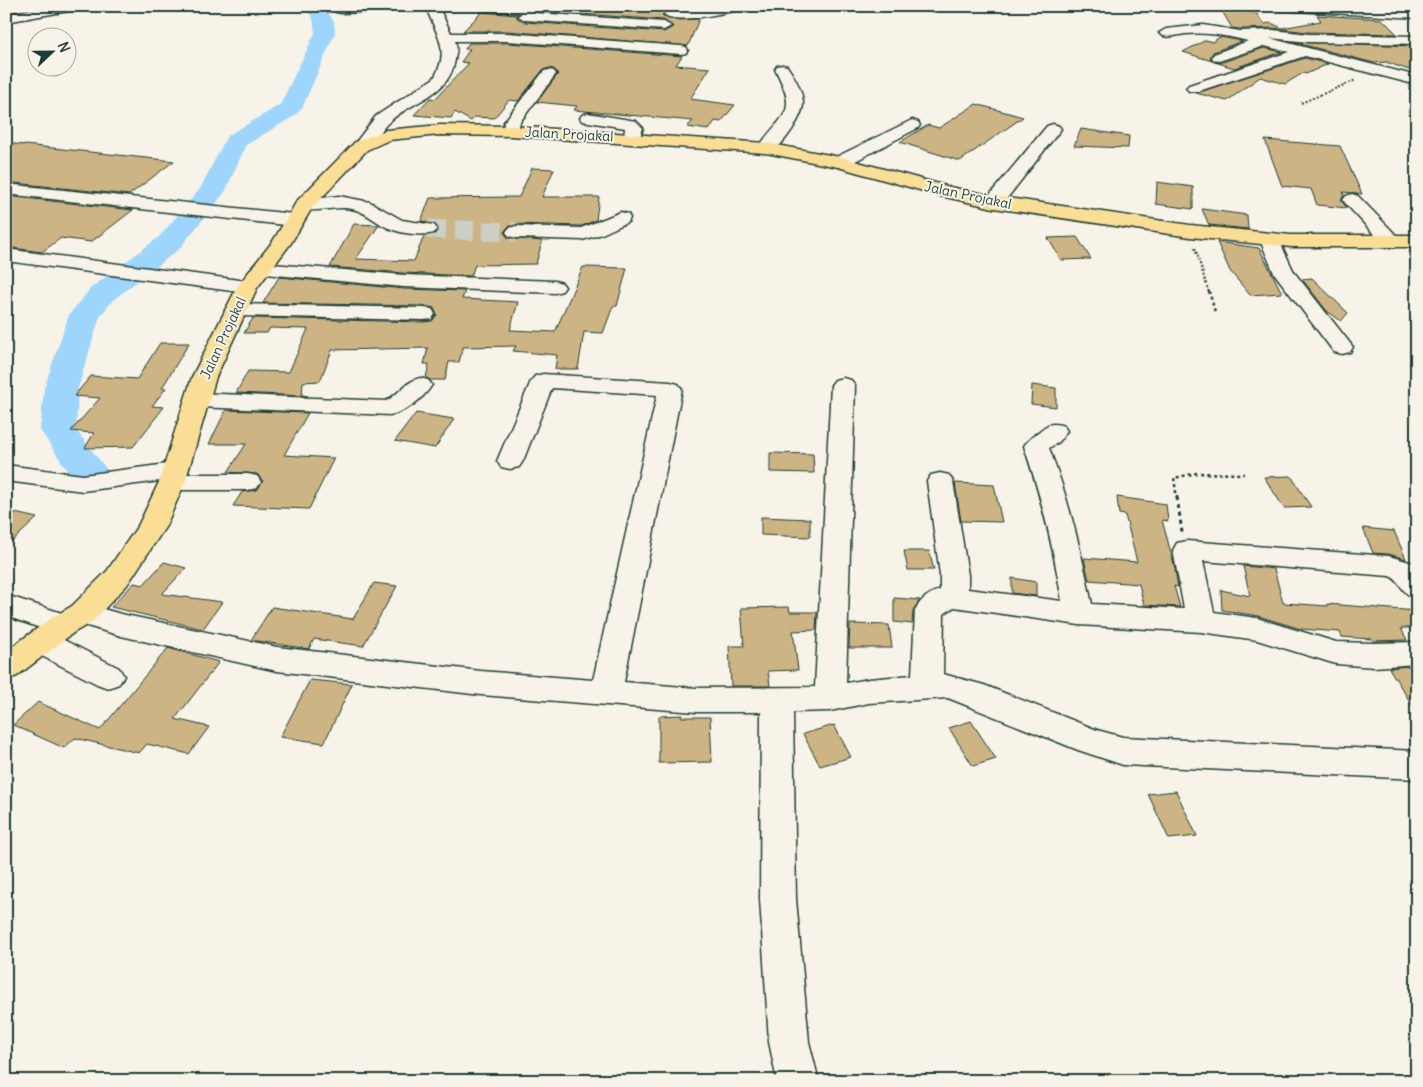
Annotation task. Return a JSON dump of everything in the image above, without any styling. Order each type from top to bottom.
[{"type":"main road","name":"Jalan Projakal","points":[[6,668],[62,627],[117,578],[152,526],[173,477],[204,377],[247,287],[281,243],[299,212],[361,146],[386,135],[440,130],[512,131],[766,148],[840,162],[947,192],[994,202],[1190,231],[1270,240],[1417,241]]},
{"type":"street","points":[[6,18],[74,6]]},
{"type":"street","points":[[341,9],[433,6],[450,47],[446,70],[440,81],[382,119],[361,146]]},
{"type":"street","points":[[480,6],[531,11],[507,37]]},
{"type":"street","points":[[525,16],[575,6]]},
{"type":"street","points":[[656,10],[671,14],[693,14],[738,6]]},
{"type":"street","points":[[1279,6],[1413,11]]},
{"type":"street","points":[[654,48],[671,14]]},
{"type":"street","points":[[1217,14],[1224,31]]},
{"type":"street","points":[[525,16],[664,26]]},
{"type":"street","points":[[1166,33],[1188,28],[1224,31],[1330,59],[1413,78]]},
{"type":"street","points":[[1240,35],[1273,34],[1329,38],[1417,40]]},
{"type":"street","points":[[446,37],[507,37],[681,50]]},
{"type":"street","points":[[1219,57],[1263,41]]},
{"type":"street","points":[[1194,88],[1303,52]]},
{"type":"street","points":[[1330,59],[1361,56]]},
{"type":"street","points":[[766,148],[790,123],[797,102],[791,84],[782,69]]},
{"type":"street","points":[[512,131],[512,122],[549,74]]},
{"type":"street","points":[[588,118],[630,124],[635,128],[632,138]]},
{"type":"street","points":[[840,162],[912,125]]},
{"type":"street","points":[[994,202],[1052,129]]},
{"type":"street","points":[[6,189],[213,211],[299,212],[339,202],[362,206],[397,225],[427,229]]},
{"type":"street","points":[[1352,200],[1391,241]]},
{"type":"street","points":[[516,232],[582,234],[596,230],[621,218]]},
{"type":"street","points":[[1270,240],[1284,273],[1342,347]]},
{"type":"street","points":[[6,255],[247,287]]},
{"type":"street","points":[[261,269],[404,281],[555,287]]},
{"type":"street","points":[[236,310],[424,314]]},
{"type":"street","points":[[510,461],[543,381],[670,389],[606,693]]},
{"type":"street","points":[[197,400],[390,408],[402,402],[420,385]]},
{"type":"street","points":[[830,699],[843,385]]},
{"type":"street","points":[[1055,431],[1050,437],[1036,446],[1053,493],[1064,536],[1079,614]]},
{"type":"street","points":[[6,473],[83,483],[114,479],[173,477],[248,482]]},
{"type":"street","points":[[940,481],[954,575],[954,597]]},
{"type":"street","points":[[1201,621],[1187,550],[1389,566],[1403,570],[1417,589]]},
{"type":"street","points":[[928,686],[927,657],[930,610],[941,600],[954,597],[1079,614],[1201,621],[1257,629],[1336,653],[1374,655],[1417,653]]},
{"type":"street","points":[[15,608],[62,627],[121,625],[277,658],[481,683],[696,700],[830,699],[869,691],[948,686],[973,694],[1090,741],[1123,751],[1179,756],[1417,765]]},
{"type":"street","points":[[62,627],[108,676]]},
{"type":"street","points":[[776,700],[778,900],[789,1042],[798,1081]]},
{"type":"path","points":[[1301,103],[1379,71]]},
{"type":"path","points":[[1190,231],[1215,312]]},
{"type":"path","points":[[1187,550],[1179,518],[1174,478],[1197,473],[1244,474]]},
{"type":"building","points":[[537,6],[697,6],[666,11],[662,15],[669,19],[678,20],[699,19],[688,46],[507,31],[463,31],[482,12],[517,15],[517,18],[525,22],[664,32],[673,27],[664,20],[541,11]]},
{"type":"building","points":[[1222,11],[1256,13],[1264,24],[1271,23],[1282,28],[1321,21],[1317,15],[1382,19],[1397,34],[1232,28]]},
{"type":"building","points":[[1220,37],[1242,41],[1213,52],[1210,58],[1214,62],[1183,52],[1206,40],[1212,42]]},
{"type":"building","points":[[1293,42],[1417,46],[1417,67],[1409,70],[1386,62],[1374,63]]},
{"type":"building","points":[[469,43],[507,43],[682,56],[676,65],[710,68],[690,99],[735,105],[721,122],[715,121],[709,130],[687,127],[693,121],[574,110],[577,106],[537,102],[558,74],[554,69],[549,68],[543,70],[518,101],[509,100],[494,118],[475,117],[471,121],[455,112],[451,118],[414,115],[430,98],[435,99],[469,63],[461,62],[470,49],[465,49]]},
{"type":"building","points":[[1264,48],[1282,52],[1234,68],[1216,62],[1220,63]]},
{"type":"building","points":[[1305,58],[1328,64],[1306,74],[1303,73],[1285,84],[1260,77],[1227,101],[1196,93]]},
{"type":"building","points":[[976,104],[1023,117],[960,161],[900,142],[928,125],[939,128]]},
{"type":"building","points":[[1081,129],[1129,136],[1128,148],[1074,146]]},
{"type":"building","points":[[1265,140],[1340,146],[1362,194],[1343,192],[1344,195],[1341,200],[1347,208],[1317,205],[1311,189],[1282,186]]},
{"type":"building","points":[[6,143],[174,161],[129,195],[6,182]]},
{"type":"building","points":[[532,168],[554,169],[542,197],[599,197],[596,220],[582,226],[516,224],[508,227],[504,232],[508,238],[542,241],[536,264],[475,265],[471,276],[330,267],[354,224],[379,225],[356,259],[414,261],[424,236],[434,235],[439,229],[434,223],[421,221],[430,198],[519,197]]},
{"type":"building","points":[[1157,182],[1193,187],[1193,209],[1156,204]]},
{"type":"building","points":[[6,196],[133,210],[91,242],[61,238],[42,252],[6,247]]},
{"type":"building","points":[[1202,209],[1247,215],[1248,229],[1209,225]]},
{"type":"building","points":[[1077,237],[1091,259],[1061,260],[1048,238]]},
{"type":"building","points":[[1217,242],[1259,248],[1282,293],[1250,295],[1230,271]]},
{"type":"building","points":[[583,267],[627,268],[617,306],[613,306],[603,333],[584,332],[578,369],[555,369],[557,355],[513,351],[516,346],[463,347],[459,362],[449,362],[445,380],[430,380],[426,378],[429,364],[424,364],[428,348],[332,350],[320,381],[303,382],[302,395],[308,396],[236,393],[248,371],[289,372],[308,329],[270,328],[267,333],[244,333],[253,318],[424,322],[432,321],[437,315],[434,308],[424,306],[263,303],[279,277],[404,289],[465,291],[462,299],[518,302],[510,330],[555,332]]},
{"type":"building","points":[[1312,278],[1348,313],[1341,321],[1327,311],[1302,279]]},
{"type":"building","points":[[160,343],[189,343],[162,388],[166,388],[152,406],[164,407],[133,447],[85,448],[94,433],[71,431],[100,398],[74,396],[91,376],[137,379]]},
{"type":"building","points":[[1032,385],[1056,388],[1056,407],[1031,404]]},
{"type":"building","points":[[226,410],[308,413],[284,455],[334,458],[309,509],[233,506],[242,492],[257,490],[263,481],[257,474],[228,472],[246,444],[209,444]]},
{"type":"building","points":[[416,413],[454,419],[435,448],[395,441]]},
{"type":"building","points":[[770,453],[813,454],[814,473],[770,472]]},
{"type":"building","points":[[1291,476],[1311,507],[1284,508],[1264,477]]},
{"type":"building","points":[[955,483],[994,485],[1002,522],[961,521]]},
{"type":"building","points":[[1117,497],[1166,504],[1168,521],[1162,520],[1174,564],[1178,587],[1174,586],[1180,607],[1144,605],[1139,584],[1089,580],[1084,558],[1137,562],[1125,515],[1119,514]]},
{"type":"building","points":[[6,511],[37,518],[6,547]]},
{"type":"building","points":[[761,517],[810,519],[810,537],[761,535]]},
{"type":"building","points":[[1363,528],[1394,531],[1406,559],[1389,554],[1373,553]]},
{"type":"building","points":[[904,551],[929,551],[934,570],[908,570]]},
{"type":"building","points":[[164,562],[186,568],[162,594],[222,602],[203,629],[111,607],[134,583],[143,585]]},
{"type":"building","points":[[1243,566],[1274,569],[1283,603],[1328,606],[1327,604],[1417,611],[1417,628],[1401,628],[1407,640],[1373,641],[1372,639],[1342,637],[1340,632],[1301,629],[1258,616],[1222,610],[1221,590],[1250,596]]},
{"type":"building","points":[[1012,578],[1036,582],[1036,596],[1012,593]]},
{"type":"building","points":[[374,583],[397,586],[363,646],[314,639],[309,649],[251,640],[272,607],[353,619]]},
{"type":"building","points":[[894,598],[920,600],[913,610],[912,624],[894,622]]},
{"type":"building","points":[[789,607],[790,612],[817,612],[816,630],[793,631],[798,670],[768,671],[770,686],[731,686],[729,646],[744,646],[741,608]]},
{"type":"building","points":[[850,624],[889,625],[892,648],[849,648]]},
{"type":"building","points":[[168,648],[219,662],[175,719],[209,727],[189,754],[147,744],[139,753],[75,738],[64,748],[13,725],[38,702],[100,730]]},
{"type":"building","points":[[1408,666],[1417,680],[1417,713],[1389,668]]},
{"type":"building","points":[[310,680],[352,684],[324,743],[280,737]]},
{"type":"building","points":[[682,715],[682,717],[710,717],[712,762],[659,763],[659,716]]},
{"type":"building","points":[[971,721],[996,759],[973,766],[949,728]]},
{"type":"building","points":[[834,725],[851,757],[820,766],[803,734]]},
{"type":"building","points":[[1176,791],[1197,836],[1169,839],[1148,794]]},
{"type":"waterway","points":[[89,471],[85,469],[58,430],[61,388],[85,315],[102,294],[169,243],[212,192],[236,141],[288,110],[325,33],[322,18],[313,6]]},
{"type":"tunnel","points":[[427,229],[516,232]]}]
